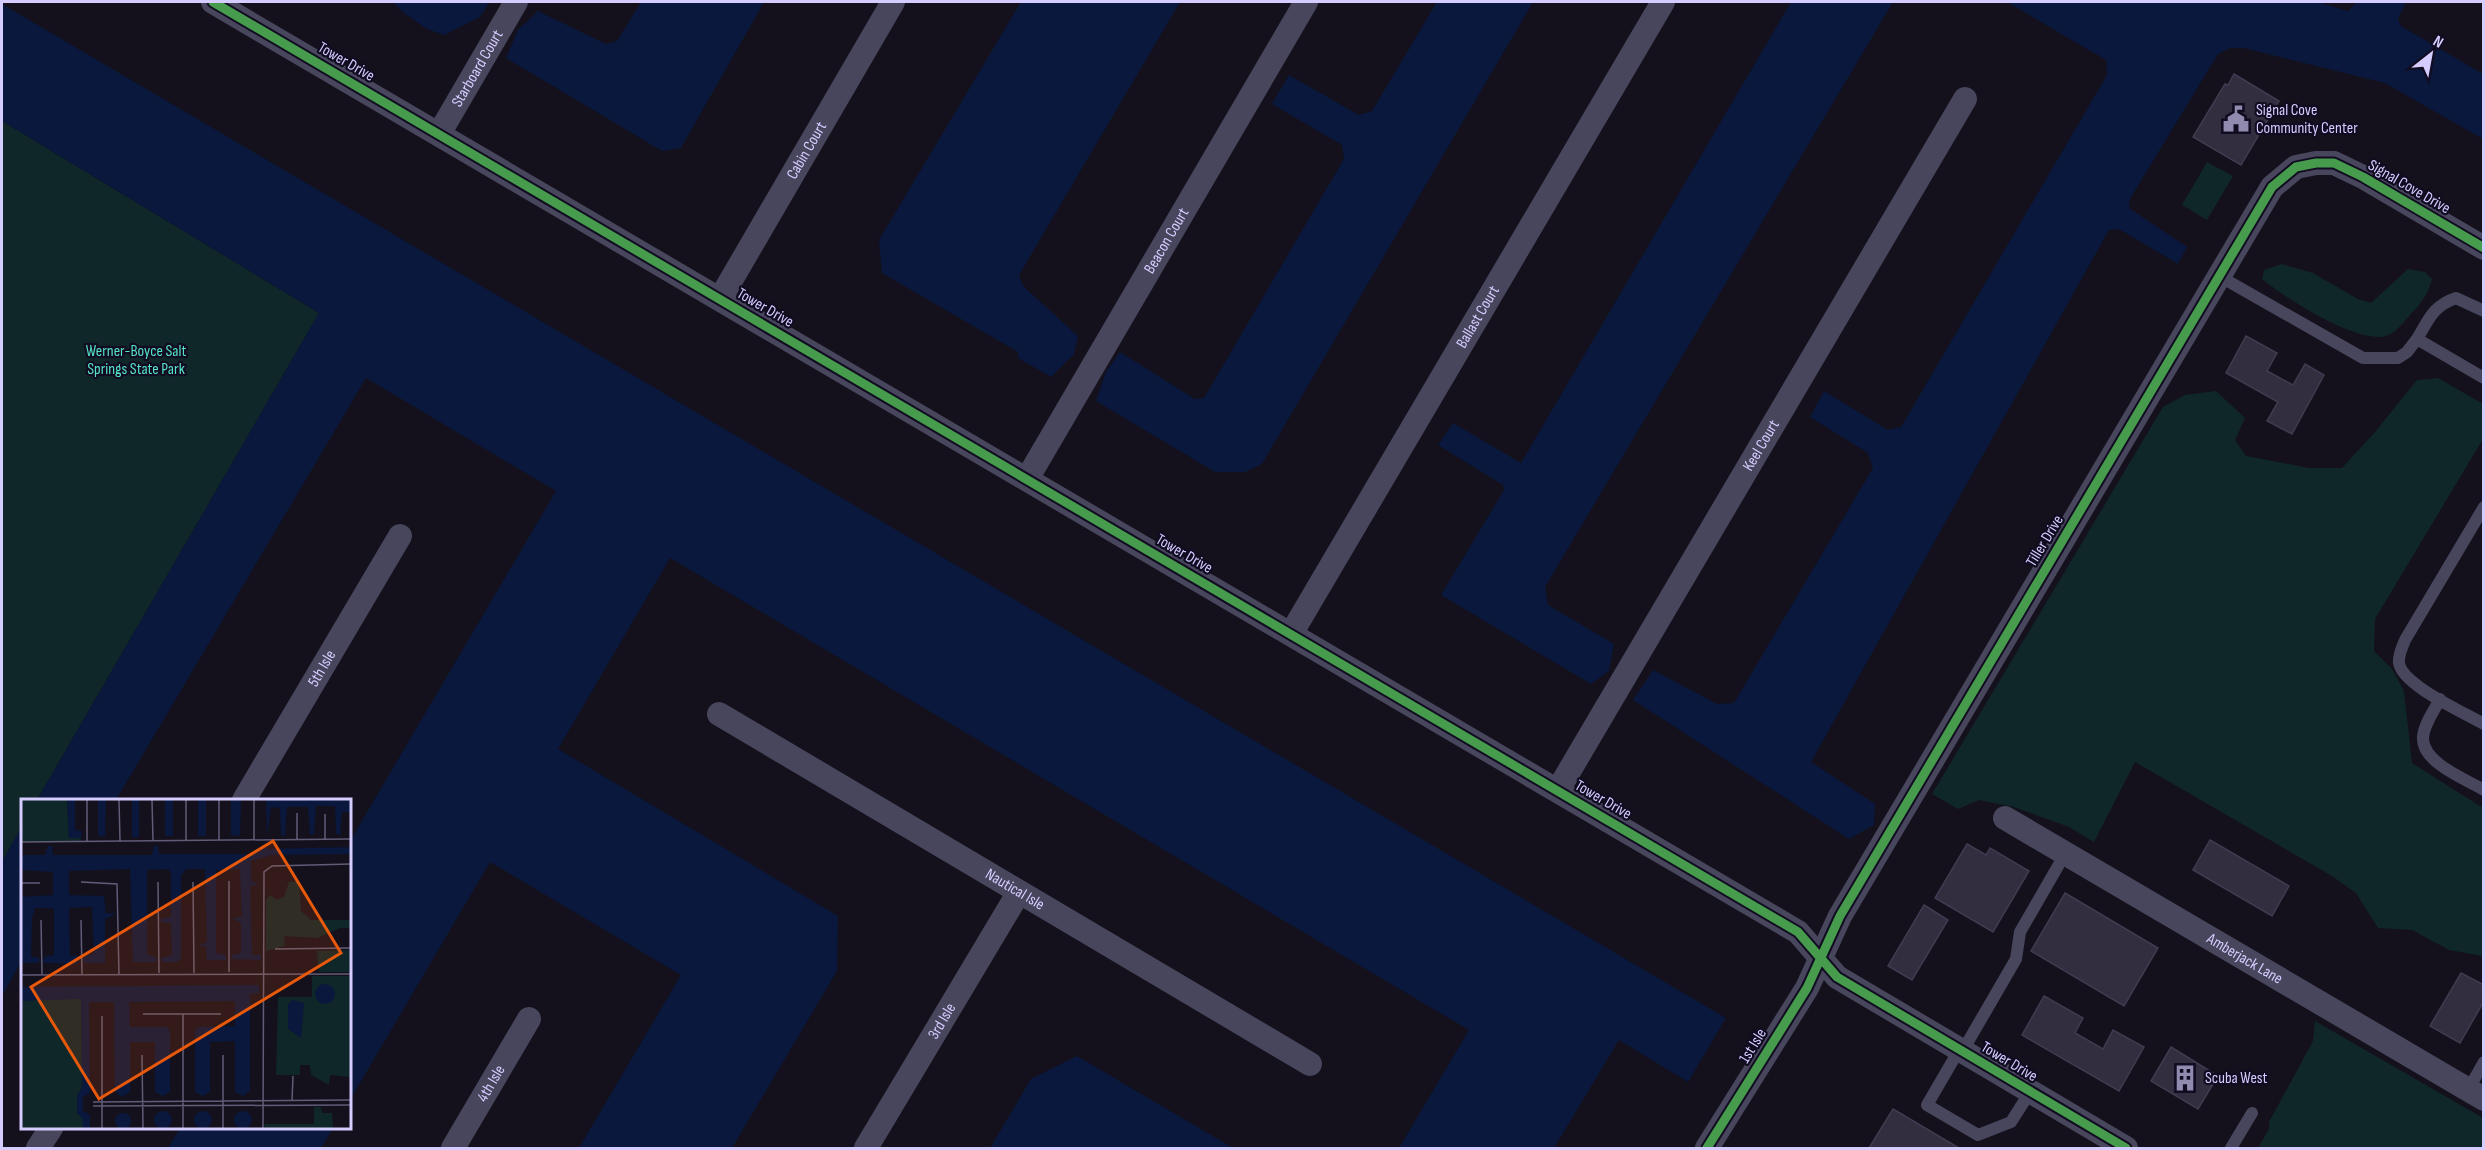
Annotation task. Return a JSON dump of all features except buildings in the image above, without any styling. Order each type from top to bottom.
[{"type":"street","name":"Tower Drive","points":[[213,2],[1798,932],[1837,977],[2126,1149]]},
{"type":"street","name":"Starboard Court","points":[[439,134],[516,2]]},
{"type":"street","name":"Cabin Court","points":[[720,299],[893,2]]},
{"type":"street","name":"Beacon Court","points":[[1027,479],[1306,2]]},
{"type":"street","name":"Ballast Court","points":[[1292,634],[1663,2]]},
{"type":"street","name":"Keel Court","points":[[1558,790],[1965,99]]},
{"type":"street","name":"Signal Cove Drive","points":[[2316,163],[2334,163],[2363,177],[2484,248]]},
{"type":"street","name":"Tiller Drive","points":[[1821,958],[1840,916],[2272,187],[2296,168],[2316,163]]},
{"type":"street","name":"5th Isle","points":[[245,799],[400,536]]},
{"type":"street","name":"Nautical Isle","points":[[718,714],[1310,1064]]},
{"type":"street","name":"Amberjack Lane","points":[[2005,818],[2476,1095]]},
{"type":"street","name":"3rd Isle","points":[[866,1149],[1019,892]]},
{"type":"street","name":"1st Isle","points":[[1707,1149],[1807,988],[1821,958]]},
{"type":"street","name":"4th Isle","points":[[453,1149],[529,1019]]},
{"type":"street","points":[[38,1149],[50,1129]]},
{"type":"lane","points":[[2219,276],[2363,358],[2382,360],[2398,358],[2408,352],[2432,313],[2442,303],[2456,298],[2484,311]]},
{"type":"lane","points":[[2417,339],[2484,378]]},
{"type":"lane","points":[[2484,507],[2400,651],[2399,664],[2405,675],[2416,684],[2484,724]]},
{"type":"lane","points":[[2440,699],[2426,724],[2423,749],[2432,759],[2484,790]]},
{"type":"lane","points":[[2030,1092],[2011,1122],[1978,1135],[1927,1105],[2016,959],[2020,932],[2065,854]]},
{"type":"lane","points":[[2476,1095],[2484,1062]]},
{"type":"lane","points":[[2230,1149],[2252,1113]]},
{"type":"green space","name":"Werner-Boyce Salt Springs State Park","points":[[2,121],[319,313],[38,799],[21,799],[21,828],[2,862]]},
{"type":"green space","points":[[2207,162],[2233,176],[2207,220],[2182,205]]},
{"type":"green space","points":[[2282,264],[2313,273],[2358,299],[2371,303],[2408,269],[2425,272],[2432,279],[2424,298],[2397,330],[2379,337],[2363,335],[2325,319],[2305,309],[2262,279],[2264,270]]},
{"type":"green space","points":[[2438,378],[2483,404],[2483,439],[2375,619],[2374,651],[2392,669],[2404,691],[2412,763],[2483,808],[2483,956],[2449,950],[2412,930],[2378,928],[2356,893],[2332,876],[2135,762],[2094,842],[2069,827],[2014,807],[1979,800],[1958,809],[1932,794],[2163,407],[2185,395],[2216,391],[2245,418],[2235,440],[2246,456],[2309,468],[2342,468],[2417,380]]},
{"type":"green space","points":[[2315,1021],[2483,1118],[2483,1148],[2258,1148],[2269,1129],[2269,1122],[2313,1041]]},
{"type":"water","points":[[393,2],[490,2],[480,17],[444,35],[427,29]]},
{"type":"water","points":[[641,2],[764,2],[681,148],[662,151],[506,58],[518,30],[538,11],[606,44],[617,41]]},
{"type":"water","points":[[1021,2],[1180,2],[1019,275],[1024,287],[1078,336],[1074,354],[1051,377],[1018,358],[1018,352],[882,273],[879,240]]},
{"type":"water","points":[[1437,2],[1533,2],[1262,464],[1245,472],[1215,472],[1096,401],[1106,372],[1120,352],[1195,399],[1204,398],[1344,159],[1342,145],[1272,104],[1289,75],[1359,115],[1372,111]]},
{"type":"water","points":[[1791,2],[1893,2],[1545,587],[1548,605],[1614,644],[1609,671],[1591,684],[1441,595],[1504,490],[1503,485],[1438,445],[1453,423],[1521,463]]},
{"type":"water","points":[[2007,2],[2317,2],[2348,11],[2357,2],[2406,2],[2398,19],[2401,26],[2483,74],[2483,139],[2385,83],[2244,48],[2230,48],[2218,54],[2130,199],[2129,208],[2187,247],[2178,264],[2119,229],[2109,230],[1811,762],[1875,804],[1874,825],[1849,839],[1633,700],[1653,670],[1717,704],[1734,703],[1873,468],[1868,453],[1810,417],[1824,391],[1888,430],[1901,427],[2107,75],[2106,60]]},
{"type":"water","points":[[2,4],[1726,1018],[1688,1082],[1619,1040],[1554,1148],[1399,1148],[1469,1030],[670,558],[558,749],[838,916],[837,971],[732,1148],[579,1148],[681,975],[490,862],[351,1098],[351,839],[556,491],[366,378],[117,799],[38,799],[319,313],[2,121]]},
{"type":"water","points":[[21,828],[21,962],[2,996],[2,862]]},
{"type":"water","points":[[1077,1056],[1233,1148],[990,1148],[1031,1079]]},
{"type":"water","points":[[179,1129],[332,1129],[321,1148],[168,1148]]},
{"type":"cycle path","points":[[213,2],[1798,932],[1837,977],[2126,1148]]},
{"type":"cycle path","points":[[1707,1148],[1807,988],[1840,916],[2272,187],[2296,167],[2316,163],[2334,163],[2363,177],[2484,248]]},
{"type":"place","name":"Signal Cove Community Center","points":[[2236,119]]},
{"type":"place","name":"Scuba West","points":[[2185,1078]]}]
